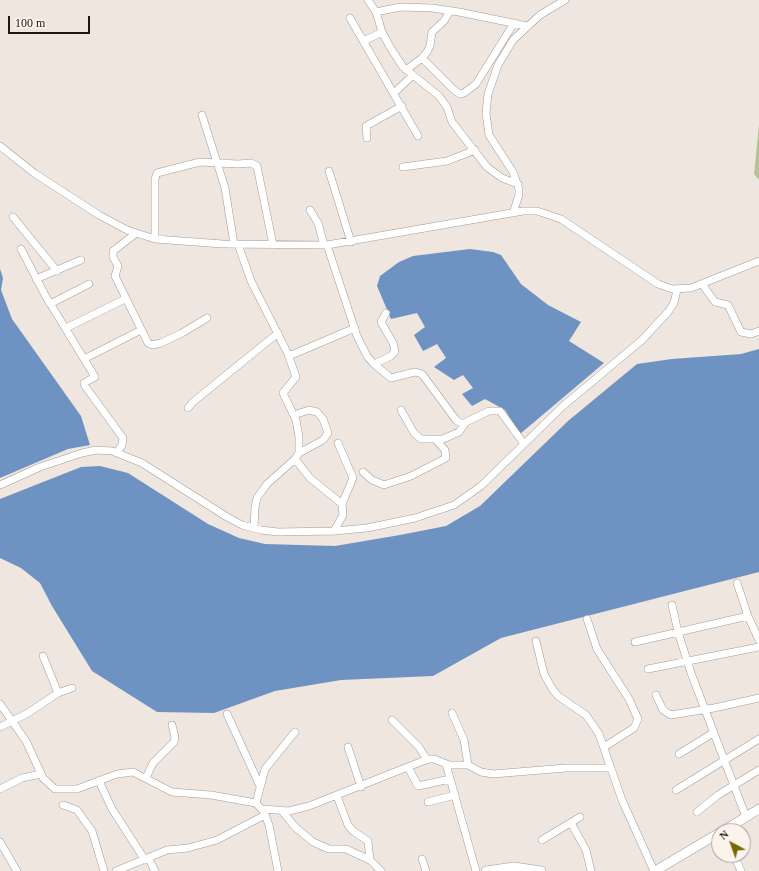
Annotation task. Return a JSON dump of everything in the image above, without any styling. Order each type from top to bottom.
[{"type":"main road","points":[[736,823],[759,809]]},
{"type":"main road","points":[[654,871],[711,838]]},
{"type":"main road","points":[[486,871],[514,867],[541,871]]},
{"type":"street","points":[[368,0],[376,12],[382,32],[390,47],[406,70],[439,96],[447,107],[452,122],[492,172],[518,184]]},
{"type":"street","points":[[513,213],[519,194],[518,184],[513,172],[490,135],[486,106],[489,89],[498,65],[513,40],[540,15],[565,0]]},
{"type":"street","points":[[376,12],[400,7],[450,11],[527,26]]},
{"type":"street","points":[[406,70],[422,58],[430,46],[432,32],[444,21],[450,11]]},
{"type":"street","points":[[350,18],[418,136]]},
{"type":"street","points":[[422,58],[454,90],[460,94],[464,94],[476,84],[514,23]]},
{"type":"street","points":[[364,41],[382,32]]},
{"type":"street","points":[[394,93],[412,75]]},
{"type":"street","points":[[367,138],[366,126],[402,106]]},
{"type":"street","points":[[202,115],[218,162],[236,244],[251,281],[289,356],[296,377],[283,393],[294,415],[299,437],[297,456],[310,478],[342,504]]},
{"type":"street","points":[[0,146],[26,167],[99,215],[135,234],[155,239],[236,244],[325,245],[351,242],[513,213],[537,211],[554,216],[658,284],[678,290],[685,290],[702,284],[759,261]]},
{"type":"street","points":[[402,166],[447,161],[475,150]]},
{"type":"street","points":[[155,239],[156,174],[186,164],[200,162],[238,164],[251,163],[257,166],[273,245]]},
{"type":"street","points":[[329,171],[351,242]]},
{"type":"street","points":[[310,210],[318,222],[364,350],[374,364],[391,378],[415,372],[422,374],[456,420],[462,424],[466,423]]},
{"type":"street","points":[[12,217],[57,271]]},
{"type":"street","points":[[135,234],[113,251],[113,257],[118,266],[115,276],[148,343],[156,344],[182,333],[207,318]]},
{"type":"street","points":[[21,249],[50,304],[95,377],[84,383],[123,438],[122,445],[117,452]]},
{"type":"street","points":[[36,279],[81,260]]},
{"type":"street","points":[[50,304],[89,284]]},
{"type":"street","points":[[702,284],[715,302],[728,305],[741,332],[751,334],[759,331]]},
{"type":"street","points":[[0,485],[40,467],[96,450],[117,452],[142,463],[227,517],[254,528],[278,532],[334,531],[367,528],[400,522],[454,505],[481,486],[563,406],[642,340],[671,308],[677,296],[678,290]]},
{"type":"street","points":[[66,328],[125,299]]},
{"type":"street","points":[[374,364],[392,356],[395,351],[393,342],[381,322],[386,313]]},
{"type":"street","points":[[289,356],[355,328]]},
{"type":"street","points":[[84,359],[142,330]]},
{"type":"street","points":[[188,408],[193,402],[278,333]]},
{"type":"street","points":[[254,528],[257,498],[272,478],[297,456],[323,440],[328,433],[323,419],[313,410],[294,415]]},
{"type":"street","points":[[401,410],[418,437],[436,440],[454,435],[466,423],[489,411],[500,411],[524,444]]},
{"type":"street","points":[[363,472],[372,480],[384,485],[412,476],[446,458],[445,450],[436,440]]},
{"type":"street","points":[[334,531],[342,515],[342,504],[353,478],[338,443]]},
{"type":"street","points":[[737,583],[748,616],[759,640]]},
{"type":"street","points":[[672,605],[678,632],[688,662],[723,760],[746,817]]},
{"type":"street","points":[[635,642],[748,616]]},
{"type":"street","points":[[587,619],[597,649],[629,699],[638,719],[634,728],[604,747]]},
{"type":"street","points":[[536,641],[544,674],[553,690],[558,696],[586,715],[599,734],[622,800],[654,871]]},
{"type":"street","points":[[648,669],[759,647]]},
{"type":"street","points":[[43,656],[58,693]]},
{"type":"street","points":[[0,727],[28,713],[58,693],[72,688]]},
{"type":"street","points":[[656,695],[663,710],[668,714],[680,714],[705,710],[759,698]]},
{"type":"street","points":[[0,704],[26,741],[46,782],[59,790],[77,789],[127,772],[137,772],[162,788],[172,792],[211,794],[256,803],[264,812],[273,840],[278,871]]},
{"type":"street","points":[[452,713],[464,740],[468,765]]},
{"type":"street","points":[[227,714],[260,786]]},
{"type":"street","points":[[392,720],[418,747],[427,760]]},
{"type":"street","points":[[146,778],[153,763],[174,742],[175,737],[172,725]]},
{"type":"street","points":[[256,803],[265,769],[294,732]]},
{"type":"street","points":[[679,754],[713,733]]},
{"type":"street","points":[[676,790],[759,739]]},
{"type":"street","points":[[348,747],[361,787]]},
{"type":"street","points":[[116,871],[171,849],[188,848],[217,840],[264,812],[282,811],[309,806],[427,760],[434,759],[446,764],[468,765],[482,772],[493,774],[566,768],[610,768]]},
{"type":"street","points":[[446,764],[476,871]]},
{"type":"street","points":[[408,767],[418,786],[450,779]]},
{"type":"street","points":[[697,812],[718,795],[759,770]]},
{"type":"street","points":[[0,789],[22,778],[41,774]]},
{"type":"street","points":[[99,781],[112,809],[156,871]]},
{"type":"street","points":[[428,802],[455,795]]},
{"type":"street","points":[[337,796],[348,825],[368,840],[370,860]]},
{"type":"street","points":[[63,805],[77,810],[92,831],[104,871]]},
{"type":"street","points":[[282,811],[301,833],[320,846],[329,849],[343,848],[370,860],[380,871]]},
{"type":"street","points":[[542,840],[580,817]]},
{"type":"street","points":[[571,823],[586,850],[591,871]]},
{"type":"street","points":[[0,842],[17,871]]},
{"type":"street","points":[[422,859],[426,871]]},
{"type":"green space","points":[[759,125],[759,180],[754,174]]},
{"type":"water","points":[[470,249],[493,252],[501,255],[521,284],[548,305],[581,322],[569,341],[604,363],[520,434],[505,410],[485,399],[472,406],[462,394],[473,388],[463,375],[454,380],[434,367],[446,358],[437,344],[423,351],[414,335],[425,327],[417,313],[391,319],[377,286],[380,276],[399,262],[413,256]]},
{"type":"water","points":[[0,269],[3,278],[1,290],[12,319],[81,416],[90,445],[68,449],[0,478]]},
{"type":"water","points":[[759,349],[759,572],[501,638],[433,676],[341,680],[275,691],[214,713],[157,712],[92,671],[52,606],[40,583],[21,568],[0,558],[0,499],[81,467],[100,466],[128,473],[208,524],[239,538],[265,544],[335,546],[446,526],[480,506],[568,421],[637,364],[672,359],[741,354]]}]
